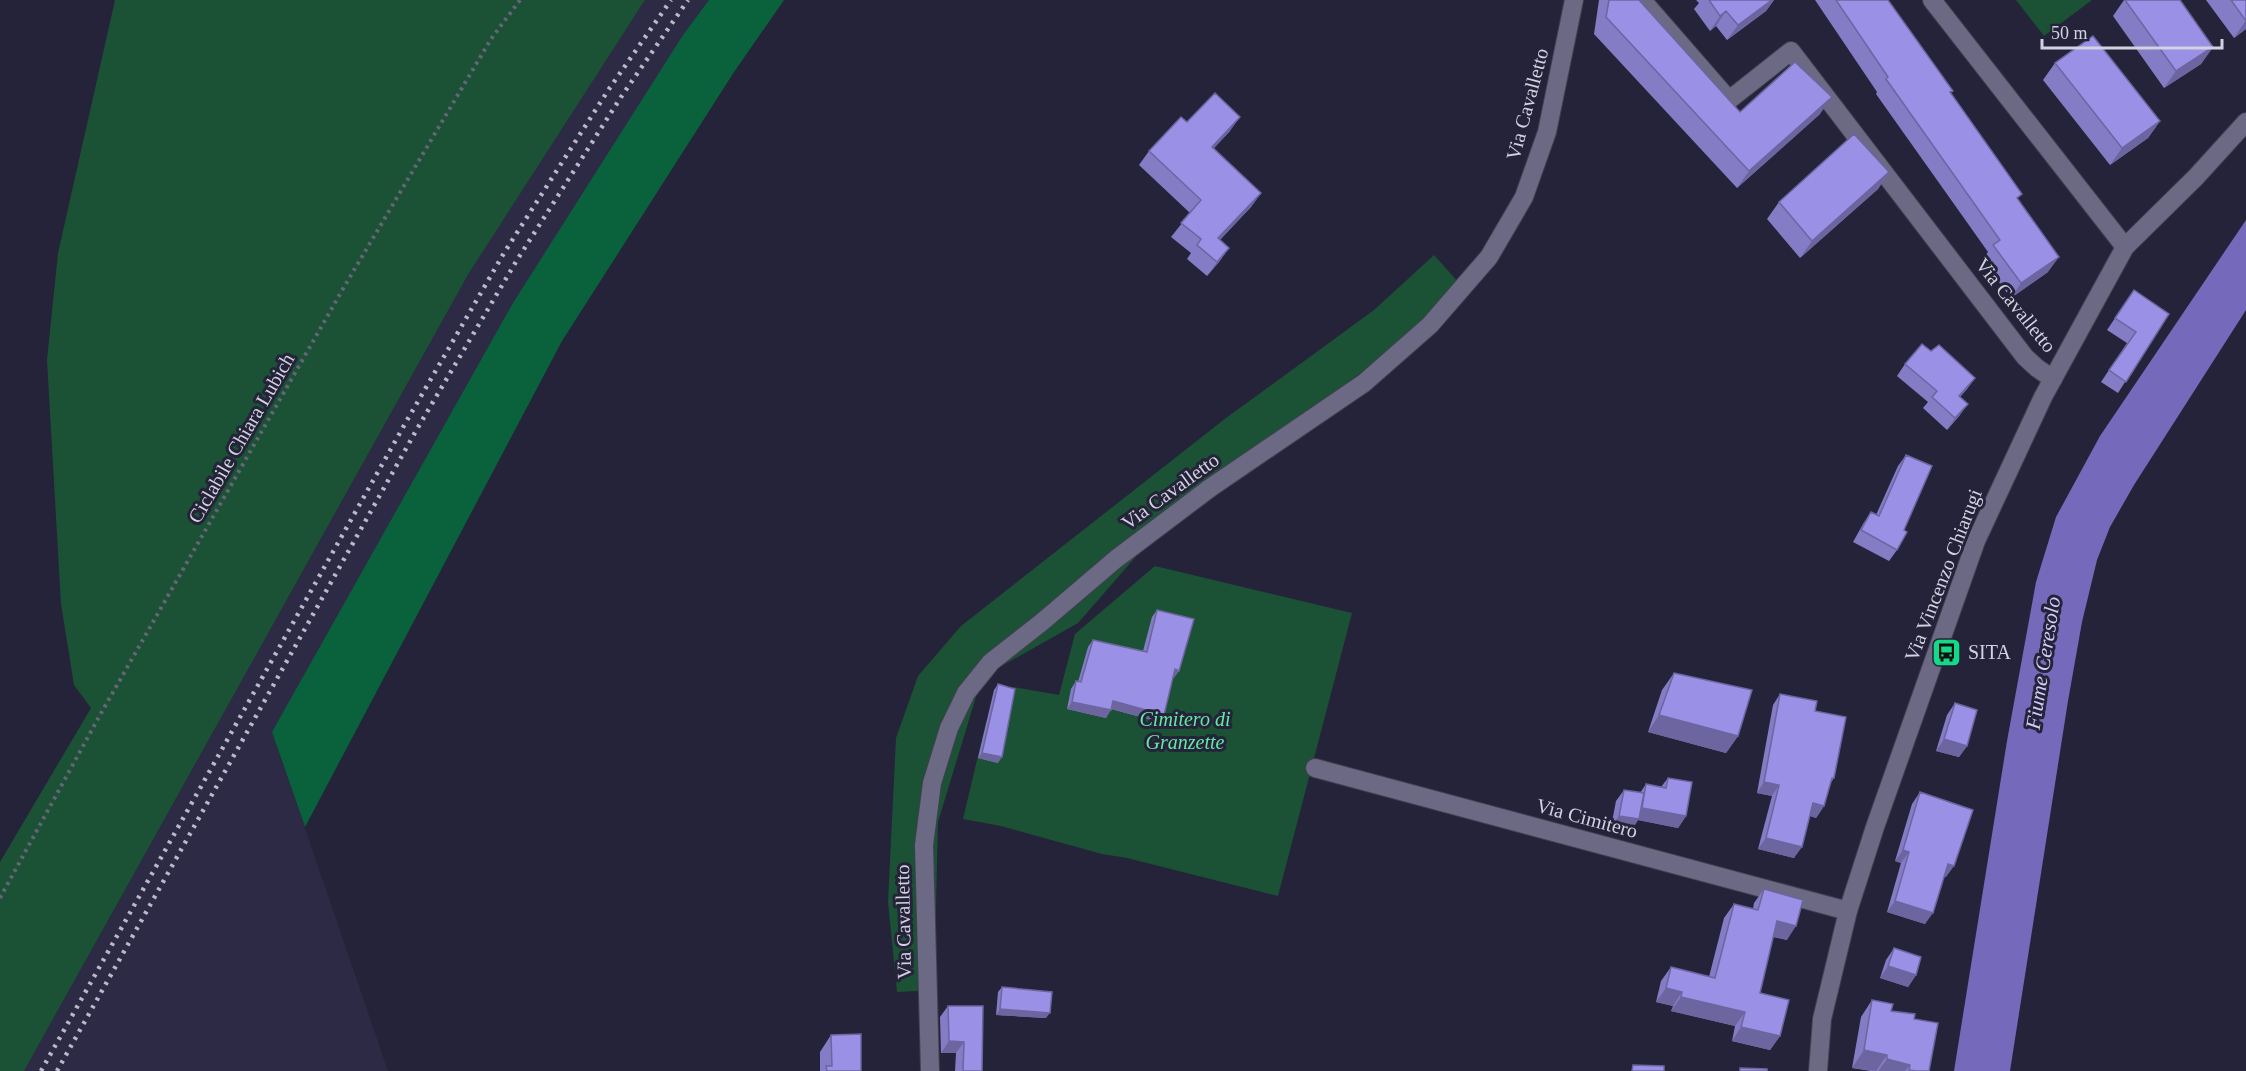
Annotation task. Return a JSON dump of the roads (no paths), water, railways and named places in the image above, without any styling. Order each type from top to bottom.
[{"type":"street","name":"Via Cavalletto","points":[[930,1071],[924,845],[932,783],[949,728],[966,693],[991,662],[1116,559],[1210,488],[1364,383],[1430,325],[1489,257],[1524,197],[1547,132],[1574,0]]},
{"type":"street","name":"Via Cavalletto","points":[[1642,0],[1729,100],[1791,51],[2025,357],[2053,379]]},
{"type":"street","points":[[1932,0],[2125,247]]},
{"type":"street","name":"Via Vincenzo Chiarugi","points":[[1818,1071],[1822,1019],[1848,911],[1875,827],[1976,541],[2053,379],[2125,247],[2196,177],[2246,122]]},
{"type":"street","name":"Via Cimitero","points":[[1315,768],[1848,911]]},
{"type":"water","name":"Fiume Ceresolo","points":[[2246,220],[2246,310],[2134,485],[2110,527],[2097,560],[2082,622],[2068,701],[2010,1071],[1954,1071],[2007,741],[2036,582],[2056,517],[2100,436]]},
{"type":"railway","points":[[41,1071],[406,422],[504,253],[609,89],[671,0]]},
{"type":"railway","points":[[57,1071],[417,429],[517,260],[621,97],[688,0]]},
{"type":"place","name":"SITA","points":[[1947,652]]},
{"type":"park label","name":"Cimitero di Granzette","points":[[1185,730]]}]
